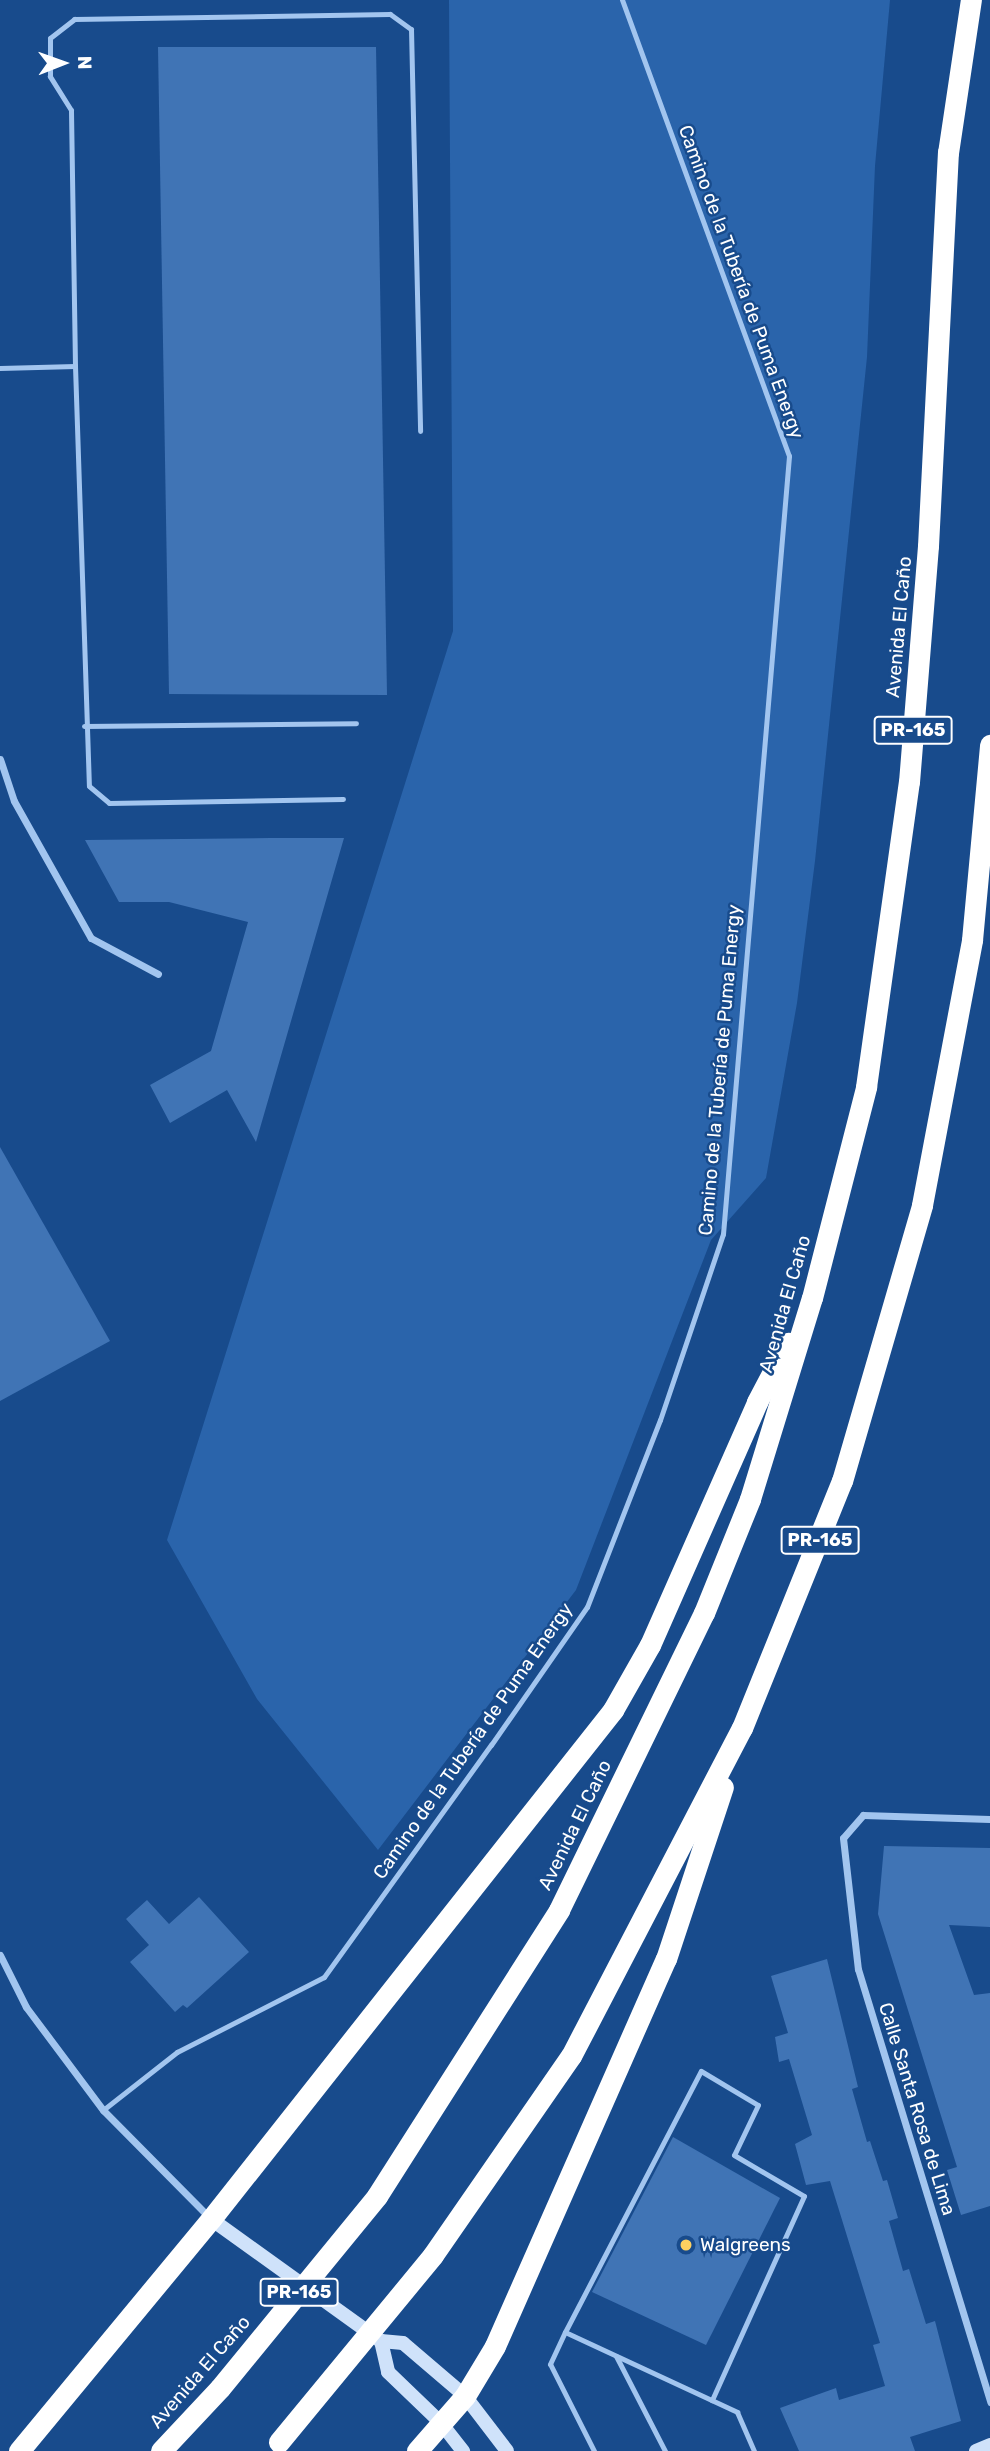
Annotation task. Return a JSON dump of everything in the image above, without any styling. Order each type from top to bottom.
[{"type":"highway","name":"Avenida El Caño","points":[[161,2451],[220,2388],[377,2196],[559,1910],[704,1613],[750,1499],[812,1298],[866,1087],[902,836],[928,546],[948,153],[971,0]]},
{"type":"highway","name":"PR-165","points":[[275,2446],[433,2255],[571,2056],[742,1728],[842,1481],[922,1205],[972,940],[990,745]]},
{"type":"highway","points":[[19,2451],[211,2219],[613,1710],[650,1645],[757,1402],[812,1298]]},
{"type":"highway","points":[[416,2451],[465,2396],[495,2346],[666,1959],[742,1728]]},
{"type":"main road","points":[[211,2219],[381,2341],[404,2343],[465,2396],[507,2451]]},
{"type":"main road","points":[[381,2341],[388,2372],[441,2423],[463,2451]]},
{"type":"main road","points":[[976,2451],[990,2445]]},
{"type":"street","points":[[0,759],[14,801],[91,938],[158,974]]},
{"type":"street","name":"Calle Santa Rosa de Lima","points":[[990,1819],[863,1815],[843,1838],[858,1969],[990,2402]]},
{"type":"street","points":[[0,1955],[26,2007],[103,2110],[211,2219]]},
{"type":"lane","name":"Camino de la Tubería de Puma Energy","points":[[103,2110],[177,2052],[324,1977],[491,1745],[587,1606],[660,1420],[723,1234],[789,456],[622,0]]},
{"type":"lane","points":[[344,799],[108,803],[89,786],[84,726],[71,110],[50,76],[50,38],[74,19],[390,14],[411,29],[420,431]]},
{"type":"lane","points":[[0,368],[75,366]]},
{"type":"lane","points":[[84,726],[356,723]]},
{"type":"lane","points":[[594,2451],[550,2364],[701,2071],[758,2105],[734,2155],[804,2196],[712,2400]]},
{"type":"lane","points":[[565,2332],[737,2412],[754,2451]]},
{"type":"lane","points":[[616,2356],[665,2451]]},
{"type":"shaded area","points":[[449,0],[890,0],[875,166],[867,357],[815,861],[797,1003],[766,1178],[711,1240],[576,1590],[378,1850],[257,1699],[167,1540],[453,631]]},
{"type":"building","points":[[158,47],[376,47],[387,695],[169,694]]},
{"type":"building","points":[[344,838],[256,1142],[227,1090],[170,1123],[150,1085],[211,1051],[248,922],[169,902],[119,902],[85,840]]},
{"type":"building","points":[[0,1147],[110,1341],[0,1401]]},
{"type":"building","points":[[884,1846],[990,1848],[990,1927],[949,1925],[974,1995],[990,1993],[990,2206],[961,2215],[947,2170],[957,2167],[878,1914]]},
{"type":"building","points":[[199,1897],[249,1952],[187,2008],[183,2005],[175,2012],[130,1962],[149,1945],[126,1919],[147,1900],[169,1924]]},
{"type":"building","points":[[827,1959],[858,2087],[852,2089],[867,2142],[870,2141],[883,2181],[887,2180],[898,2218],[889,2221],[903,2271],[909,2269],[926,2324],[935,2321],[961,2421],[910,2437],[915,2451],[799,2451],[780,2408],[836,2388],[839,2400],[885,2386],[873,2345],[880,2343],[830,2181],[806,2185],[795,2144],[812,2135],[789,2059],[779,2062],[775,2037],[788,2033],[771,1976]]},
{"type":"building","name":"Walgreens","points":[[673,2137],[780,2198],[706,2345],[592,2292]]},
{"type":"place","name":"Walgreens","points":[[686,2245]]}]
